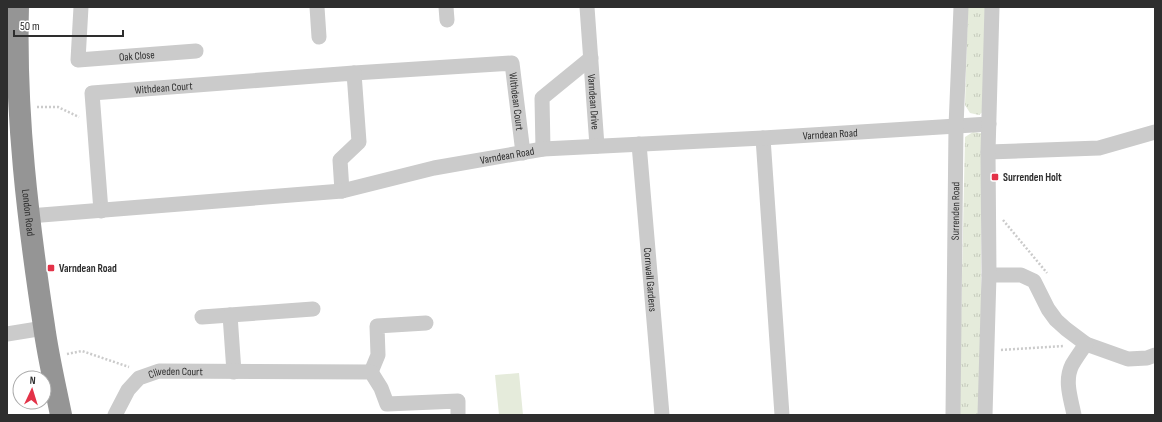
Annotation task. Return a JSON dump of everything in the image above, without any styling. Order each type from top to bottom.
[{"type":"highway","name":"London Road","points":[[14,16],[29,216],[44,328],[61,415]]},
{"type":"street","name":"Oak Close","points":[[81,7],[78,60],[196,51]]},
{"type":"street","points":[[317,7],[319,37]]},
{"type":"street","name":"Varndean Drive","points":[[588,7],[597,146]]},
{"type":"street","name":"Surrenden Road","points":[[953,415],[956,126],[961,7]]},
{"type":"street","points":[[985,415],[988,275],[988,152],[992,7]]},
{"type":"street","name":"Varndean Drive","points":[[543,149],[542,98],[591,58]]},
{"type":"street","name":"Withdean Court","points":[[101,211],[92,92],[354,72],[512,63],[523,153]]},
{"type":"street","points":[[342,191],[340,160],[359,142],[354,72]]},
{"type":"street","name":"Varndean Road","points":[[29,216],[342,191],[434,168],[543,149],[763,138],[989,124]]},
{"type":"street","points":[[988,152],[1099,148],[1155,132]]},
{"type":"street","points":[[763,138],[782,415]]},
{"type":"street","name":"Cornwall Gardens","points":[[639,144],[662,415]]},
{"type":"street","points":[[988,275],[1021,275],[1034,281],[1048,309],[1056,320],[1086,344],[1128,359],[1147,358],[1155,355]]},
{"type":"street","points":[[202,317],[313,309]]},
{"type":"street","points":[[230,315],[234,372]]},
{"type":"street","points":[[426,323],[377,326],[378,355],[371,372],[381,388],[387,404],[458,401],[458,415]]},
{"type":"street","points":[[7,334],[44,328]]},
{"type":"street","points":[[1074,415],[1070,396],[1069,375],[1073,364],[1086,344]]},
{"type":"street","name":"Cliveden Court","points":[[115,415],[128,390],[139,378],[159,372],[371,372]]},
{"type":"path","points":[[42,107],[58,107],[77,117],[94,117]]},
{"type":"path","points":[[988,202],[1048,273]]},
{"type":"path","points":[[986,351],[1086,344]]},
{"type":"path","points":[[50,357],[82,351],[131,368],[139,378]]},
{"type":"green space","points":[[968,7],[987,7],[985,110],[979,115],[970,113],[965,105]]},
{"type":"green space","points":[[973,132],[981,133],[981,415],[959,415],[965,137]]},
{"type":"green space","points":[[519,373],[523,415],[499,415],[495,375]]},
{"type":"place","name":"Surrenden Holt","points":[[995,177]]},
{"type":"place","name":"Varndean Road","points":[[51,268]]}]
